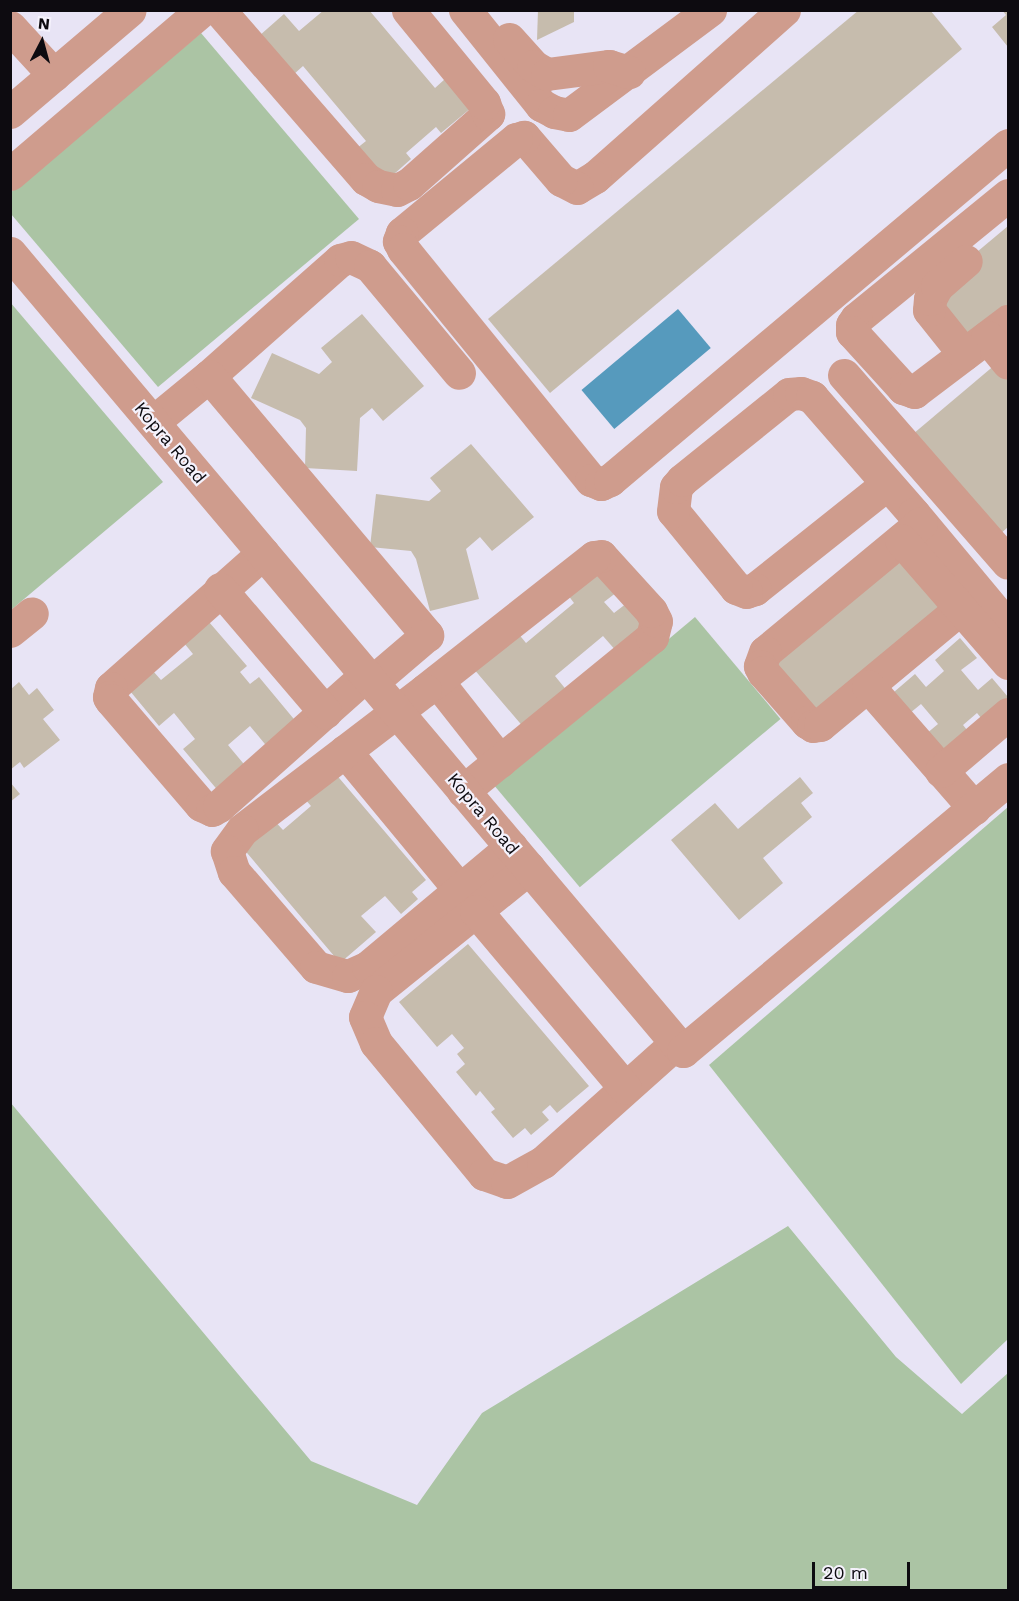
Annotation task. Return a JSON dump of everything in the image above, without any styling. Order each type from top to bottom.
[{"type":"street","points":[[10,112],[130,10]]},
{"type":"street","points":[[10,174],[202,10]]},
{"type":"street","points":[[219,10],[366,179],[378,186],[397,190],[409,184],[488,114],[484,103],[408,10]]},
{"type":"street","points":[[465,10],[541,105],[554,112],[569,115],[710,10]]},
{"type":"street","points":[[484,10],[533,66],[547,74],[609,66],[629,72]]},
{"type":"street","points":[[784,10],[595,177],[577,188],[561,180],[524,137],[516,139],[402,233],[399,241],[403,249],[591,480],[601,484],[610,480],[1008,145]]},
{"type":"street","points":[[10,27],[54,75]]},
{"type":"street","points":[[987,337],[914,392],[903,388],[896,381],[852,332],[852,325],[1008,195]]},
{"type":"street","name":"Kopra Road","points":[[10,253],[676,1043]]},
{"type":"street","points":[[153,422],[209,376],[340,260],[351,257],[370,266],[459,373]]},
{"type":"street","points":[[966,261],[937,286],[930,299],[929,310],[987,337],[1008,363]]},
{"type":"street","points":[[844,375],[1008,563]]},
{"type":"street","points":[[209,376],[431,632],[325,712],[212,810],[201,805],[109,697],[111,688],[263,553]]},
{"type":"street","points":[[887,484],[755,589],[746,592],[736,588],[672,511],[676,487],[682,480],[789,394],[801,393],[812,397],[887,484],[961,608],[1008,663]]},
{"type":"street","points":[[912,526],[1008,627]]},
{"type":"street","points":[[912,526],[765,652],[761,661],[762,672],[813,726],[820,725],[961,608]]},
{"type":"street","points":[[463,791],[652,637],[656,621],[651,611],[606,560],[594,557],[242,830],[227,851],[234,872],[316,967],[348,976],[368,967],[468,901]]},
{"type":"street","points":[[220,589],[325,712]]},
{"type":"street","points":[[437,681],[500,761]]},
{"type":"street","points":[[868,686],[974,808]]},
{"type":"street","points":[[941,771],[1008,714]]},
{"type":"street","points":[[345,751],[625,1088]]},
{"type":"street","points":[[520,858],[468,901],[376,991],[365,1017],[376,1043],[484,1174],[507,1182],[543,1162],[676,1043],[683,1051],[1008,779]]},
{"type":"green space","points":[[201,33],[359,219],[158,387],[11,214],[10,193]]},
{"type":"green space","points":[[10,302],[163,482],[11,610],[10,610]]},
{"type":"green space","points":[[695,617],[780,719],[580,887],[494,785]]},
{"type":"green space","points":[[1008,807],[1008,1339],[961,1384],[709,1065]]},
{"type":"green space","points":[[10,1102],[311,1461],[417,1505],[482,1413],[788,1226],[896,1357],[962,1414],[1008,1373],[1008,1590],[11,1590]]},
{"type":"water","points":[[678,309],[711,348],[614,429],[581,390]]},
{"type":"building","points":[[324,10],[369,10],[435,88],[445,79],[471,108],[441,133],[436,127],[406,153],[411,159],[385,182],[356,149],[366,141],[303,66],[293,75],[259,36],[284,14],[299,31]]},
{"type":"building","points":[[538,10],[574,10],[574,22],[537,40]]},
{"type":"building","points":[[859,10],[930,10],[962,49],[550,393],[488,319]]},
{"type":"building","points":[[1002,10],[1008,10],[1008,47],[992,27],[1006,15]]},
{"type":"building","points":[[1008,226],[1008,315],[965,337],[936,303],[971,257]]},
{"type":"building","points":[[362,314],[424,386],[383,421],[372,408],[360,418],[357,471],[305,468],[306,428],[300,420],[251,398],[272,353],[319,374],[332,362],[321,348]]},
{"type":"building","points":[[996,364],[1008,379],[1008,527],[999,535],[913,434]]},
{"type":"building","points":[[471,444],[534,517],[492,551],[480,537],[466,549],[479,599],[430,611],[416,559],[411,551],[370,547],[376,494],[429,501],[441,491],[430,478]]},
{"type":"building","points":[[906,551],[952,606],[817,720],[770,665]]},
{"type":"building","points":[[595,566],[617,592],[604,602],[614,613],[627,603],[647,627],[617,652],[603,636],[555,676],[568,692],[525,729],[473,668],[517,632],[526,643],[574,603],[565,591]]},
{"type":"building","points":[[209,622],[247,666],[240,672],[250,684],[259,677],[298,724],[269,749],[250,726],[228,745],[248,769],[220,793],[183,749],[195,739],[174,713],[159,726],[130,691],[153,671],[161,680],[193,654],[184,643]]},
{"type":"building","points":[[960,638],[977,658],[961,670],[978,690],[992,678],[1008,697],[1008,706],[986,724],[977,713],[963,725],[971,735],[939,762],[920,739],[938,724],[921,704],[904,718],[887,698],[915,674],[926,687],[944,671],[935,660]]},
{"type":"building","points":[[19,682],[29,695],[37,688],[54,710],[43,719],[60,740],[24,768],[20,762],[10,770],[10,690]]},
{"type":"building","points":[[334,772],[426,880],[412,892],[418,899],[401,914],[385,896],[361,916],[376,932],[340,963],[242,847],[270,816],[283,830],[311,806],[298,791]]},
{"type":"building","points":[[800,777],[813,793],[801,803],[812,817],[763,858],[783,883],[739,920],[671,840],[715,803],[738,829]]},
{"type":"building","points":[[10,782],[20,794],[10,802]]},
{"type":"building","points":[[468,944],[589,1086],[557,1113],[550,1105],[542,1112],[549,1120],[531,1135],[525,1128],[513,1138],[491,1112],[495,1109],[480,1091],[476,1096],[456,1072],[465,1064],[457,1054],[464,1048],[452,1034],[437,1047],[399,1002]]}]
